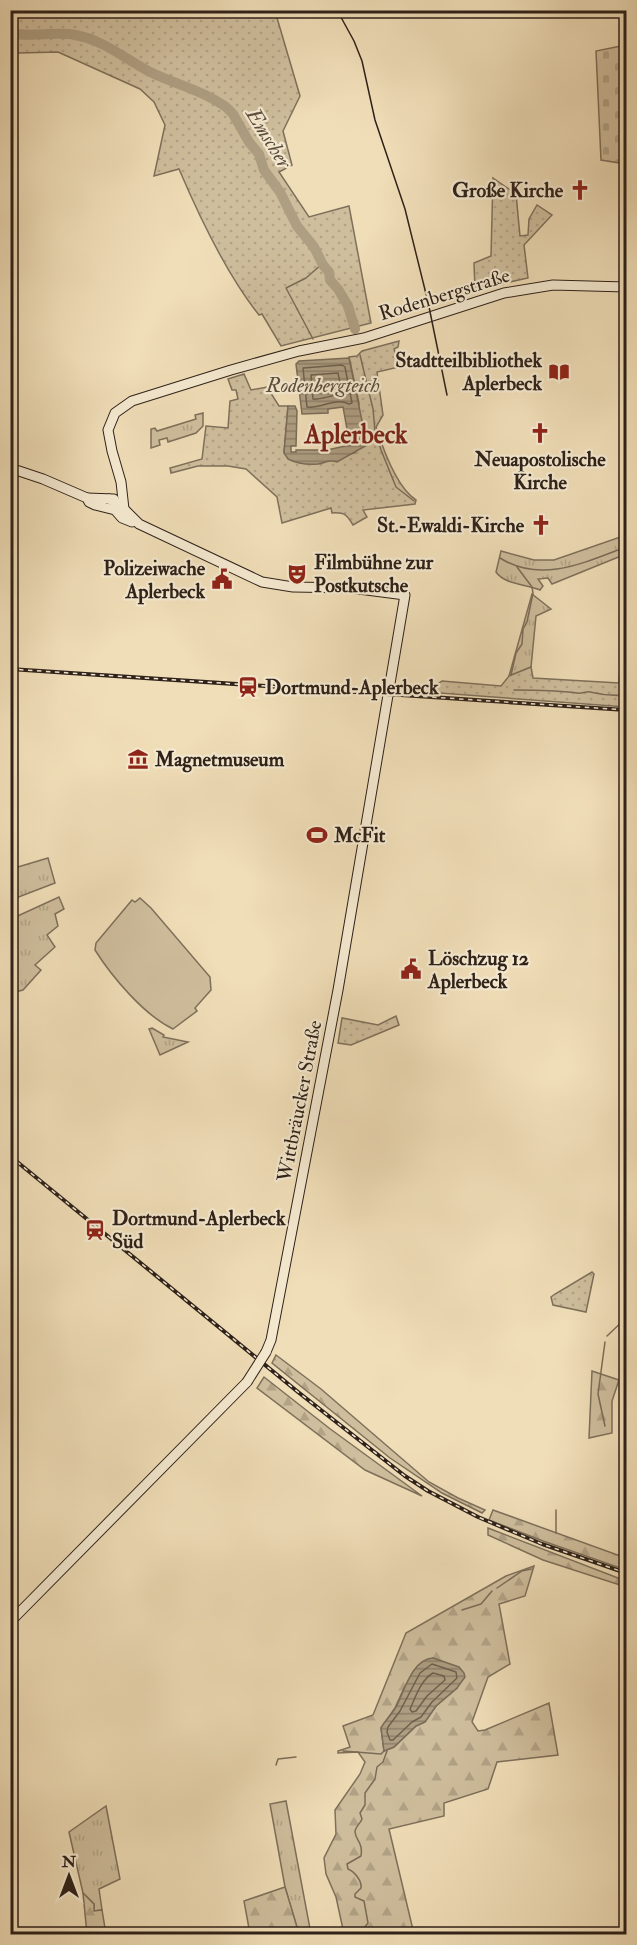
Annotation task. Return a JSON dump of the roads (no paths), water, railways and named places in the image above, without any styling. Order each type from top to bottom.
[{"type":"main road","name":"Rodenbergstraße","points":[[116,504],[118,476],[108,437],[110,422],[118,409],[132,401],[231,370],[364,338],[473,301],[525,289],[581,284],[627,287]]},
{"type":"main road","points":[[10,468],[87,498],[89,502],[116,504]]},
{"type":"main road","name":"Wittbräucker Straße","points":[[10,1622],[247,1382],[271,1340],[338,990],[405,595],[332,587],[281,586],[253,579],[122,518],[116,504]]},
{"type":"water","name":"Rodenbergteich","points":[[349,358],[367,445],[337,462],[310,464],[288,459],[284,453],[288,406],[295,406],[297,411],[296,446],[291,446],[291,452],[327,450],[350,445],[343,407],[328,409],[328,413],[302,414],[296,364],[299,361]]},
{"type":"water","points":[[433,1658],[459,1667],[465,1677],[457,1688],[436,1706],[425,1722],[416,1726],[394,1747],[384,1751],[381,1728],[384,1722],[394,1710],[414,1670],[419,1664]]},
{"type":"waterway","points":[[89,18],[90,10]]},
{"type":"waterway","name":"Emscher","points":[[10,33],[67,34],[86,37],[105,45],[150,72],[199,92],[226,107],[259,154],[264,170],[280,192],[297,226],[314,247],[329,272],[330,280],[348,306],[355,329]]},
{"type":"waterway","points":[[313,339],[286,288],[306,278],[322,264]]},
{"type":"waterway","name":"Emscher","points":[[360,355],[381,450],[396,487],[414,501]]},
{"type":"waterway","name":"Emscher","points":[[500,558],[516,566],[547,570],[579,564],[626,547]]},
{"type":"waterway","points":[[511,675],[516,653],[522,644],[523,629],[527,622],[533,593],[532,587],[517,567]]},
{"type":"waterway","points":[[514,690],[626,695]]},
{"type":"waterway","points":[[607,1336],[626,1318]]},
{"type":"waterway","points":[[605,1342],[598,1394],[605,1426]]},
{"type":"waterway","points":[[556,1510],[556,1533]]},
{"type":"waterway","points":[[497,1588],[522,1571],[531,1569]]},
{"type":"waterway","points":[[462,1610],[481,1604],[492,1591]]},
{"type":"waterway","points":[[343,1751],[381,1754],[384,1751]]},
{"type":"waterway","points":[[363,1934],[361,1932],[368,1923],[364,1901],[355,1897],[361,1885],[358,1877],[348,1869],[347,1864],[361,1856],[355,1830],[362,1819],[360,1813],[365,1805],[365,1793],[375,1779],[377,1767],[383,1762],[387,1751]]},
{"type":"waterway","points":[[276,1765],[278,1759],[296,1757]]},
{"type":"tram line","points":[[337,10],[362,61],[375,120],[405,209],[428,302],[447,395]]},
{"type":"railway","points":[[10,669],[626,710]]},
{"type":"railway","points":[[10,1156],[298,1392],[405,1476],[428,1491],[478,1517],[542,1544],[626,1573]]},
{"type":"place","name":"Große Kirche","points":[[580,190]]},
{"type":"place","name":"Stadtteilbibliothek Aplerbeck","points":[[559,372]]},
{"type":"place","name":"Neuapostolische Kirche","points":[[540,433]]},
{"type":"place","name":"St.-Ewaldi-Kirche","points":[[541,525]]},
{"type":"place","name":"Filmbühne zur Postkutsche","points":[[297,574]]},
{"type":"place","name":"Polizeiwache Aplerbeck","points":[[222,579]]},
{"type":"place","name":"Dortmund-Aplerbeck","points":[[248,687]]},
{"type":"place","name":"Magnetmuseum","points":[[138,759]]},
{"type":"place","name":"McFit","points":[[317,835]]},
{"type":"place","name":"Löschzug 12 Aplerbeck","points":[[411,969]]},
{"type":"place","name":"Dortmund-Aplerbeck Süd","points":[[95,1230]]},
{"type":"district","name":"Aplerbeck","points":[[356,434]]}]
